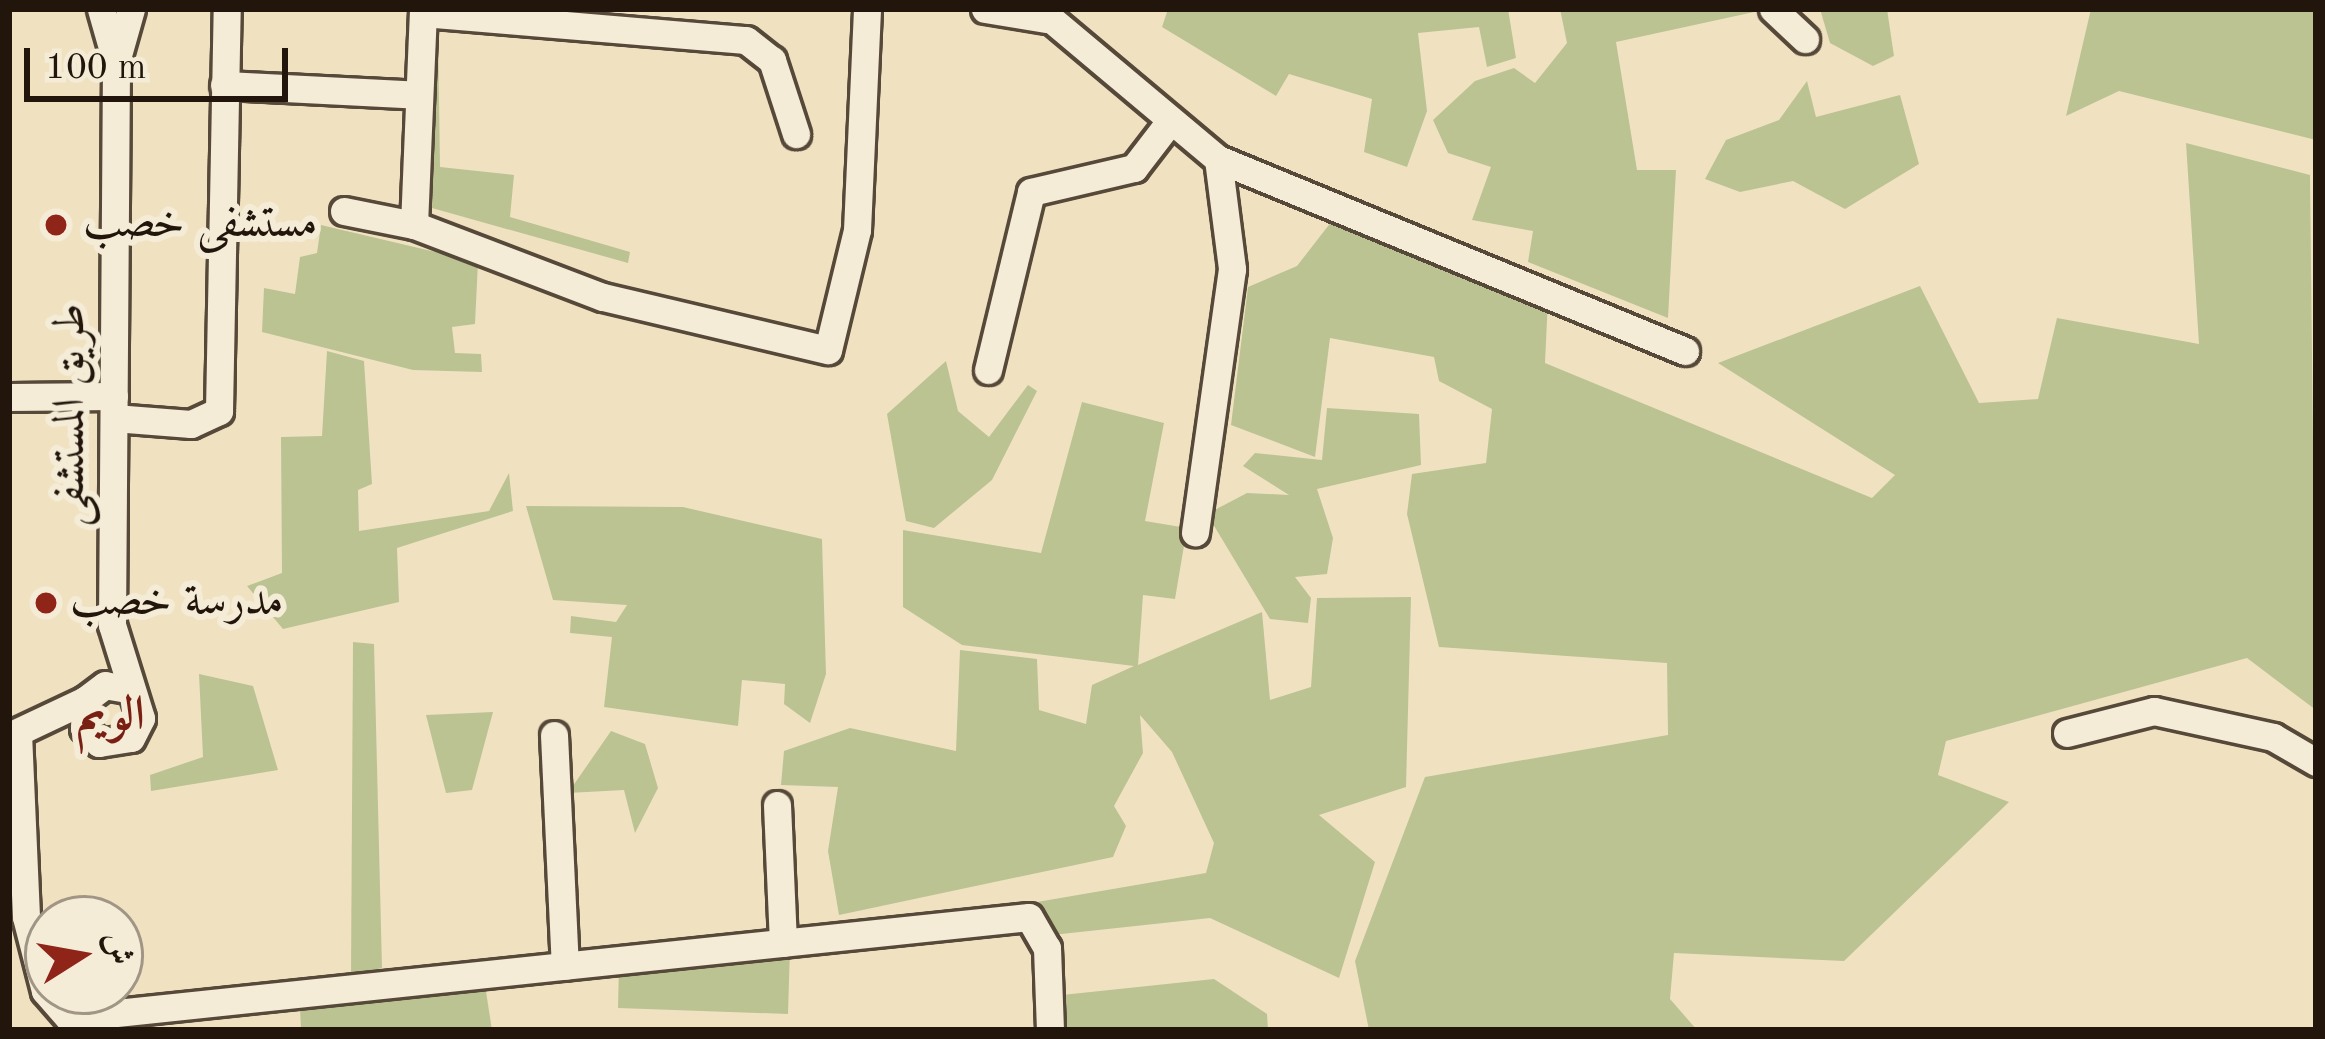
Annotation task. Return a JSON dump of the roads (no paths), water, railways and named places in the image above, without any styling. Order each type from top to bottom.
[{"type":"street","points":[[103,9],[130,9]]},
{"type":"street","name":"طريق المستشفى","points":[[90,737],[110,745],[138,729],[112,625],[116,62],[103,9]]},
{"type":"street","name":"طريق المستشفى","points":[[116,62],[130,9]]},
{"type":"street","points":[[9,397],[114,407],[191,424],[219,411],[226,9]]},
{"type":"street","points":[[344,212],[414,225],[603,297],[828,350],[857,230],[868,9]]},
{"type":"street","points":[[985,9],[1043,14],[1167,125],[1218,159],[1685,352]]},
{"type":"street","points":[[1773,9],[1805,38]]},
{"type":"street","points":[[414,225],[423,11],[746,40],[772,60],[796,134]]},
{"type":"street","points":[[224,85],[419,95]]},
{"type":"street","points":[[988,370],[1030,192],[1134,168],[1167,125]]},
{"type":"street","points":[[1196,532],[1232,269],[1218,159]]},
{"type":"street","name":"طريق المستشفى","points":[[88,696],[112,625]]},
{"type":"street","points":[[17,734],[88,696],[127,689]]},
{"type":"street","points":[[17,734],[90,737],[88,696]]},
{"type":"street","points":[[2067,733],[2154,711],[2273,737],[2316,762]]},
{"type":"street","points":[[17,734],[26,916],[45,991],[74,1024],[1029,917],[1047,948],[1050,1030]]},
{"type":"street","points":[[554,735],[565,966]]},
{"type":"street","points":[[778,805],[783,943]]},
{"type":"place","name":"مستشفى خصب","points":[[56,225]]},
{"type":"place","name":"مدرسة خصب","points":[[46,603]]},
{"type":"district","name":"الويم","points":[[111,717]]}]
